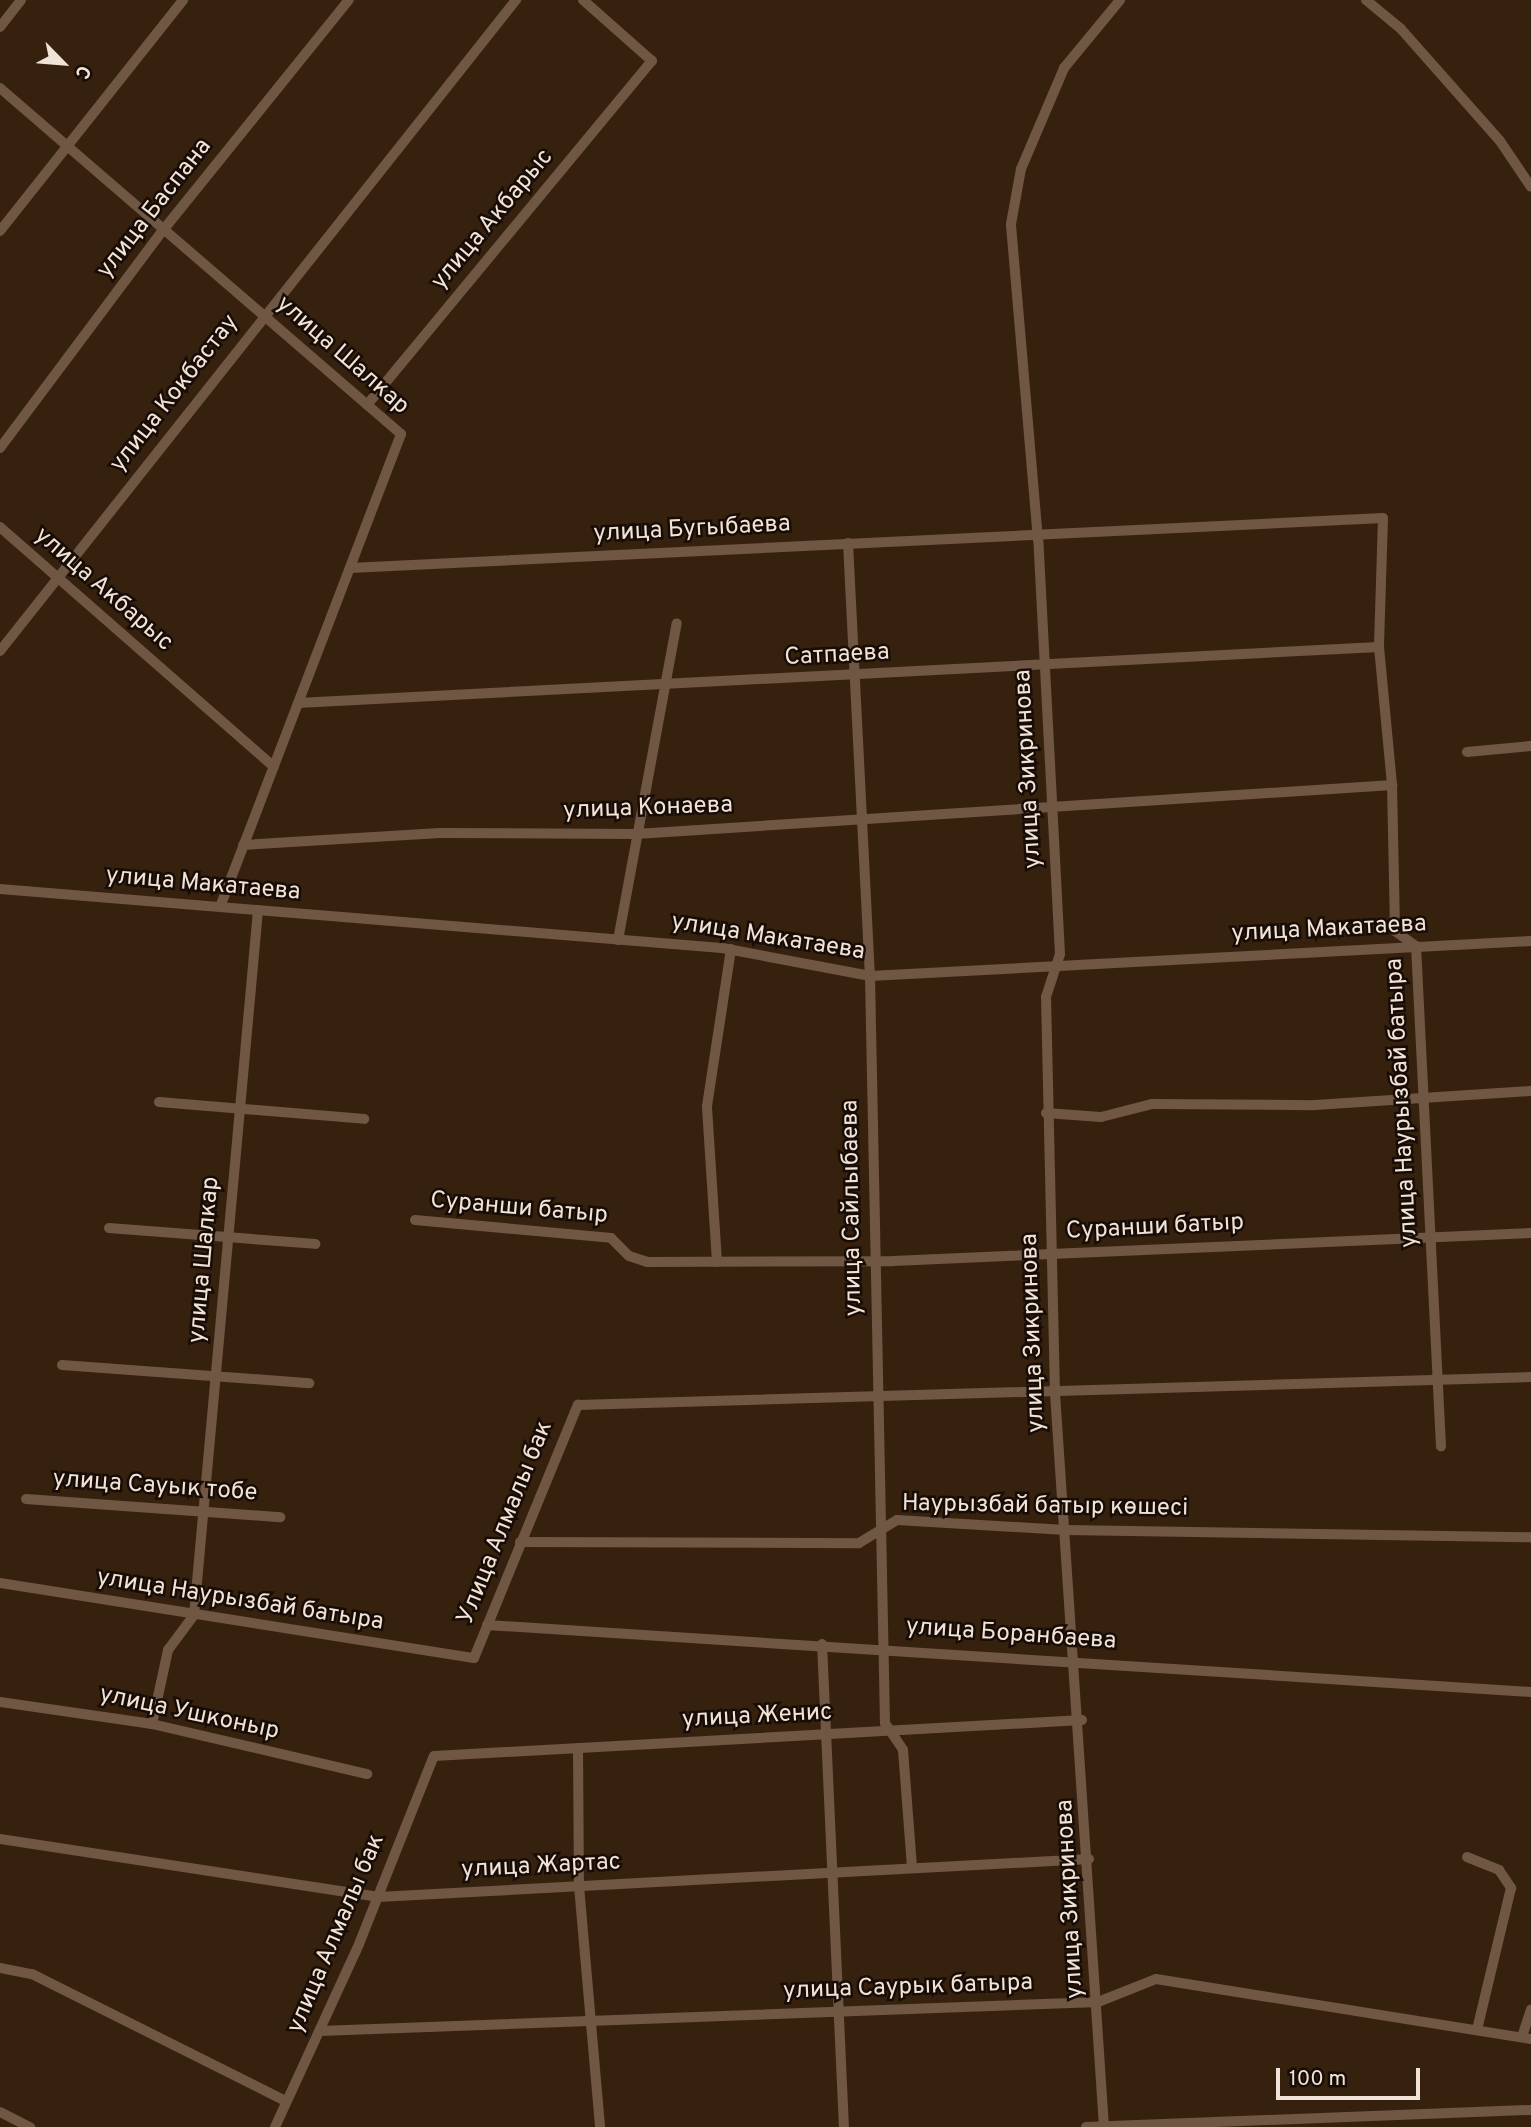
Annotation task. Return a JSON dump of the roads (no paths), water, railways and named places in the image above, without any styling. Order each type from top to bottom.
[{"type":"street","points":[[0,27],[21,0]]},
{"type":"street","points":[[0,231],[183,0]]},
{"type":"street","name":"улица Баспана","points":[[0,448],[164,229],[349,0]]},
{"type":"street","name":"улица Кокбастау","points":[[0,651],[263,315],[516,0]]},
{"type":"street","name":"улица Акбарыс","points":[[367,405],[652,61],[583,0]]},
{"type":"street","name":"улица Зикринова","points":[[1104,2127],[1082,1720],[1055,1393],[1046,1113],[1046,997],[1060,954],[1038,540],[1011,224],[1021,169],[1064,68],[1120,0]]},
{"type":"street","points":[[1366,0],[1401,29],[1500,141],[1531,187]]},
{"type":"street","name":"улица Шалкар","points":[[0,88],[401,434],[220,907]]},
{"type":"street","name":"улица Бугыбаева","points":[[350,568],[848,543],[1038,540],[1383,518]]},
{"type":"street","name":"улица Наурызбай батыра","points":[[1383,518],[1379,647],[1392,785],[1395,931],[1416,946],[1441,1381],[1441,1446]]},
{"type":"street","name":"улица Акбарыс","points":[[0,527],[274,766]]},
{"type":"street","name":"улица Сайлыбаева","points":[[848,543],[851,676],[870,976],[874,1261],[880,1397],[882,1648],[890,1730],[903,1750],[912,1867]]},
{"type":"street","points":[[618,940],[677,623]]},
{"type":"street","name":"Сатпаева","points":[[298,703],[663,687],[1379,647]]},
{"type":"street","points":[[1468,752],[1531,746]]},
{"type":"street","name":"улица Конаева","points":[[243,845],[440,833],[636,834],[860,820],[1052,803],[1392,785]]},
{"type":"street","name":"улица Макатаева","points":[[0,889],[731,949],[870,976],[1531,941]]},
{"type":"street","name":"улица Шалкар","points":[[194,1615],[258,910]]},
{"type":"street","points":[[717,1262],[707,1106],[731,949]]},
{"type":"street","points":[[1046,1113],[1101,1117],[1152,1104],[1315,1105],[1531,1091]]},
{"type":"street","points":[[159,1102],[240,1105],[364,1119]]},
{"type":"street","name":"Суранши батыр","points":[[415,1220],[617,1239],[638,1261],[717,1262],[874,1261],[1531,1233]]},
{"type":"street","points":[[109,1228],[315,1244]]},
{"type":"street","points":[[62,1365],[309,1383]]},
{"type":"street","points":[[880,1397],[1531,1377]]},
{"type":"street","name":"Улица Алмалы бак","points":[[474,1658],[578,1405],[880,1397]]},
{"type":"street","name":"улица Сауык тобе","points":[[26,1499],[280,1517]]},
{"type":"street","name":"Наурызбай батыр көшесі","points":[[520,1542],[859,1543],[897,1520],[1066,1530],[1531,1537]]},
{"type":"street","name":"улица Наурызбай батыра","points":[[0,1583],[474,1658]]},
{"type":"street","points":[[152,1724],[168,1650],[194,1615]]},
{"type":"street","name":"улица Боранбаева","points":[[487,1625],[822,1644],[1531,1692]]},
{"type":"street","points":[[822,1644],[835,1872],[844,2127]]},
{"type":"street","name":"улица Ушконыр","points":[[0,1702],[152,1724],[367,1774]]},
{"type":"street","name":"улица Женис","points":[[434,1756],[1082,1720]]},
{"type":"street","points":[[578,1748],[579,1886],[600,2127]]},
{"type":"street","name":"улица Алмалы бак","points":[[275,2127],[378,1897],[434,1756]]},
{"type":"street","name":"улица Жартас","points":[[0,1839],[378,1897],[1089,1859]]},
{"type":"street","points":[[1467,1857],[1499,1870],[1511,1888],[1477,2030]]},
{"type":"street","points":[[0,1968],[32,1974],[286,2101]]},
{"type":"street","name":"улица Саурык батыра","points":[[320,2031],[1098,2002],[1156,1979],[1527,2038]]},
{"type":"street","points":[[1527,2038],[1531,2008]]},
{"type":"street","points":[[1086,2127],[1389,2113],[1531,2110]]},
{"type":"street","points":[[0,2112],[30,2127]]},
{"type":"street","points":[[1389,2113],[1390,2127]]}]
